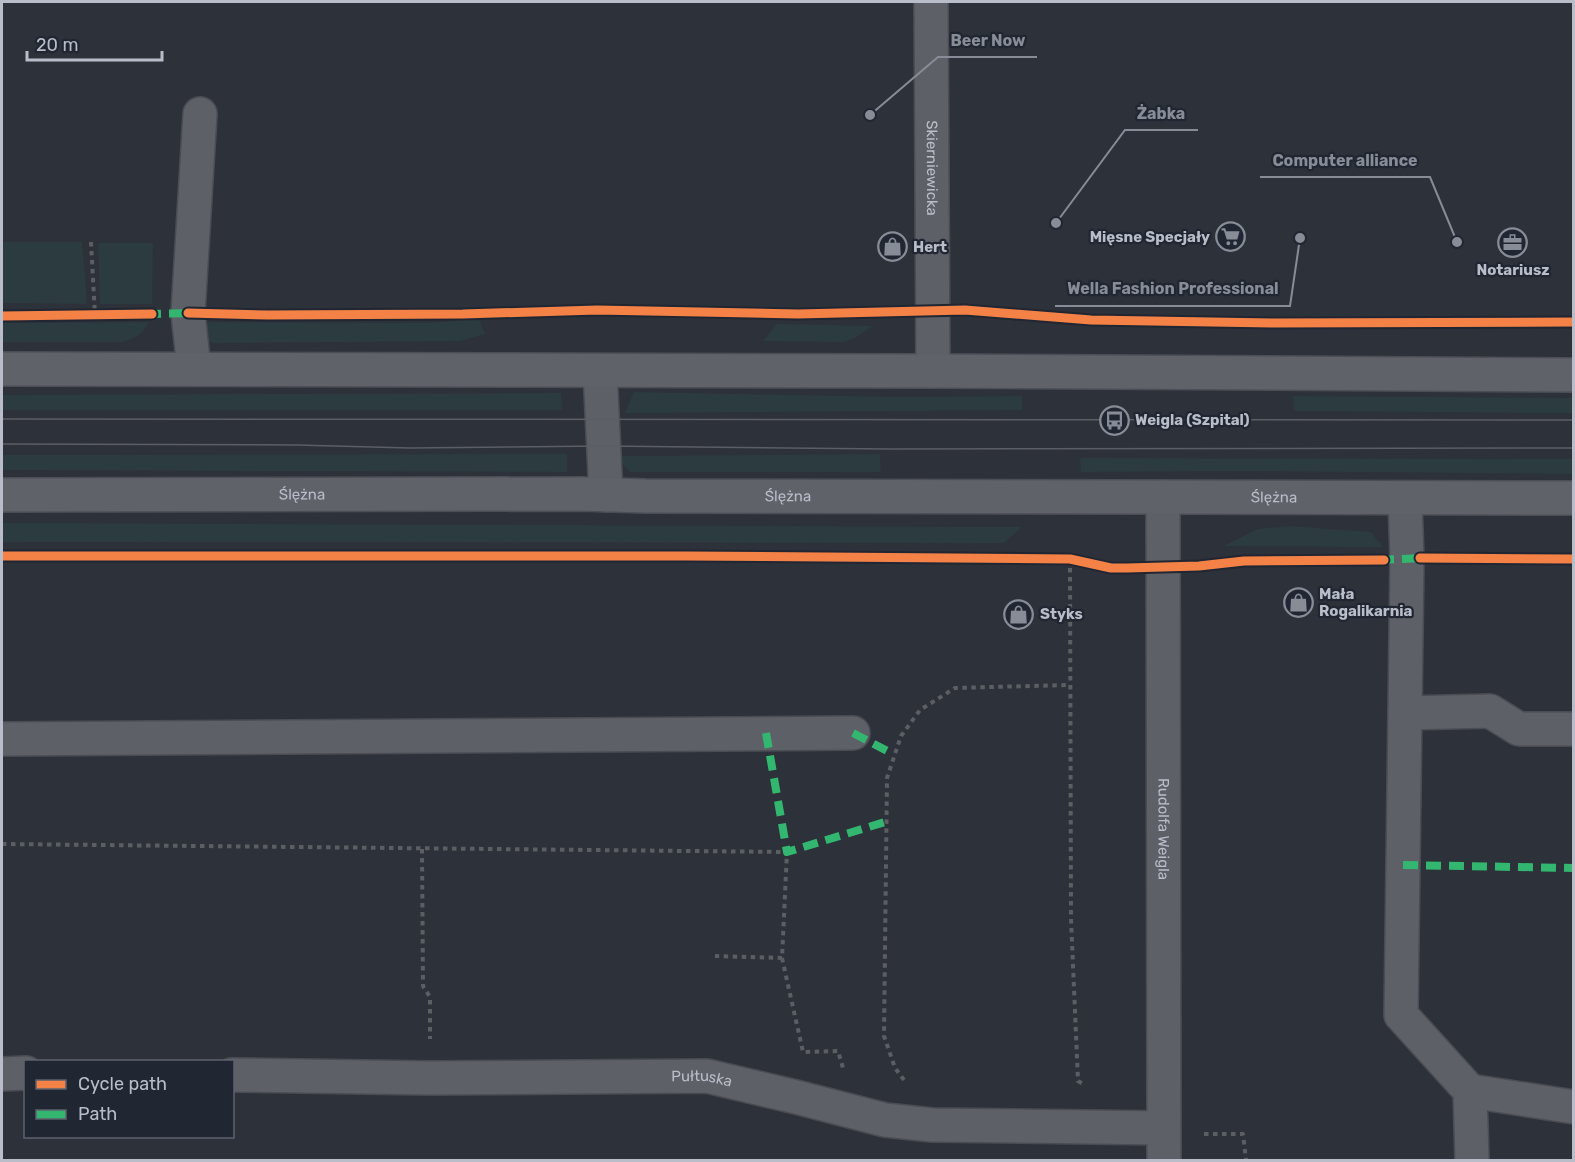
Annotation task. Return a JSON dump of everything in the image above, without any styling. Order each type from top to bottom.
[{"type":"main road","points":[[2,369],[1574,375]]},
{"type":"main road","name":"Ślężna","points":[[2,495],[1574,498]]},
{"type":"street","name":"Skierniewicka","points":[[931,2],[933,371]]},
{"type":"street","points":[[194,369],[188,313],[200,114]]},
{"type":"street","points":[[600,371],[606,495]]},
{"type":"street","name":"Rudolfa Weigla","points":[[1163,498],[1164,1161]]},
{"type":"street","points":[[1405,499],[1407,559],[1401,1015],[1470,1091],[1574,1107]]},
{"type":"street","points":[[1405,714],[1490,711],[1519,729],[1574,729]]},
{"type":"street","points":[[2,739],[853,733]]},
{"type":"street","points":[[2,1074],[24,1073]]},
{"type":"street","name":"Pułtuska","points":[[234,1075],[429,1078],[707,1076],[885,1120],[932,1125],[1163,1128]]},
{"type":"street","points":[[1470,1091],[1472,1161]]},
{"type":"path","points":[[91,242],[95,315]]},
{"type":"path","points":[[1070,559],[1071,919],[1078,1081],[1113,1103],[1116,1126]]},
{"type":"path","points":[[932,1125],[932,1105],[912,1091],[896,1068],[884,1036],[886,801],[887,778],[893,754],[901,736],[920,710],[955,688],[1069,685]]},
{"type":"path","points":[[2,843],[787,852],[782,958],[802,1052],[838,1051],[853,1096],[854,1112]]},
{"type":"path","points":[[422,849],[423,986],[430,997],[429,1078]]},
{"type":"path","points":[[715,956],[782,958]]},
{"type":"path","points":[[1197,1134],[1243,1134],[1246,1161]]},
{"type":"shaded area","points":[[2,242],[82,242],[87,304],[2,303]]},
{"type":"shaded area","points":[[98,243],[153,243],[152,304],[100,304]]},
{"type":"shaded area","points":[[477,315],[485,334],[460,341],[212,343],[204,338],[195,322],[428,323],[453,321]]},
{"type":"shaded area","points":[[149,322],[138,335],[122,342],[2,342],[2,323]]},
{"type":"shaded area","points":[[777,324],[873,326],[855,338],[844,342],[763,341]]},
{"type":"shaded area","points":[[634,392],[901,397],[1022,396],[1022,410],[625,413]]},
{"type":"shaded area","points":[[561,393],[562,410],[2,410],[2,395]]},
{"type":"shaded area","points":[[1293,396],[1573,398],[1573,413],[1294,411]]},
{"type":"shaded area","points":[[567,454],[567,472],[2,470],[2,455]]},
{"type":"shaded area","points":[[880,454],[881,472],[630,472],[623,465],[620,456]]},
{"type":"shaded area","points":[[1080,458],[1573,459],[1574,474],[1081,472]]},
{"type":"shaded area","points":[[2,523],[1022,527],[1004,543],[2,542]]},
{"type":"shaded area","points":[[1288,526],[1371,532],[1383,547],[1224,546],[1258,529]]},
{"type":"tram line","points":[[2,419],[1574,420]]},
{"type":"tram line","points":[[2,444],[297,445],[409,448],[604,446],[889,449],[1574,448]]},
{"type":"marked path","points":[[146,314],[191,313]]},
{"type":"marked path","points":[[1379,560],[1424,558]]},
{"type":"marked path","points":[[766,733],[787,852],[885,822]]},
{"type":"marked path","points":[[853,733],[893,754]]},
{"type":"marked path","points":[[1403,865],[1574,868]]},
{"type":"cycle path","points":[[188,313],[463,314],[597,310],[798,314],[965,310],[1091,320],[1272,323],[1574,322]]},
{"type":"cycle path","points":[[2,316],[152,314]]},
{"type":"cycle path","points":[[2,556],[687,556],[1070,559],[1111,568],[1199,566],[1244,561],[1384,560]]},
{"type":"cycle path","points":[[1420,558],[1574,559]]},
{"type":"place","name":"Beer Now","points":[[870,115]]},
{"type":"place","name":"Żabka","points":[[1056,223]]},
{"type":"place","name":"Mięsne Specjały","points":[[1231,237]]},
{"type":"place","name":"Wella Fashion Professional","points":[[1300,238]]},
{"type":"place","name":"Computer alliance","points":[[1457,242]]},
{"type":"place","name":"Notariusz","points":[[1513,243]]},
{"type":"place","name":"Hert","points":[[892,247]]},
{"type":"place","name":"Weigla (Szpital)","points":[[1114,420]]},
{"type":"place","name":"Mała Rogalikarnia","points":[[1298,603]]},
{"type":"place","name":"Styks","points":[[1019,614]]}]
